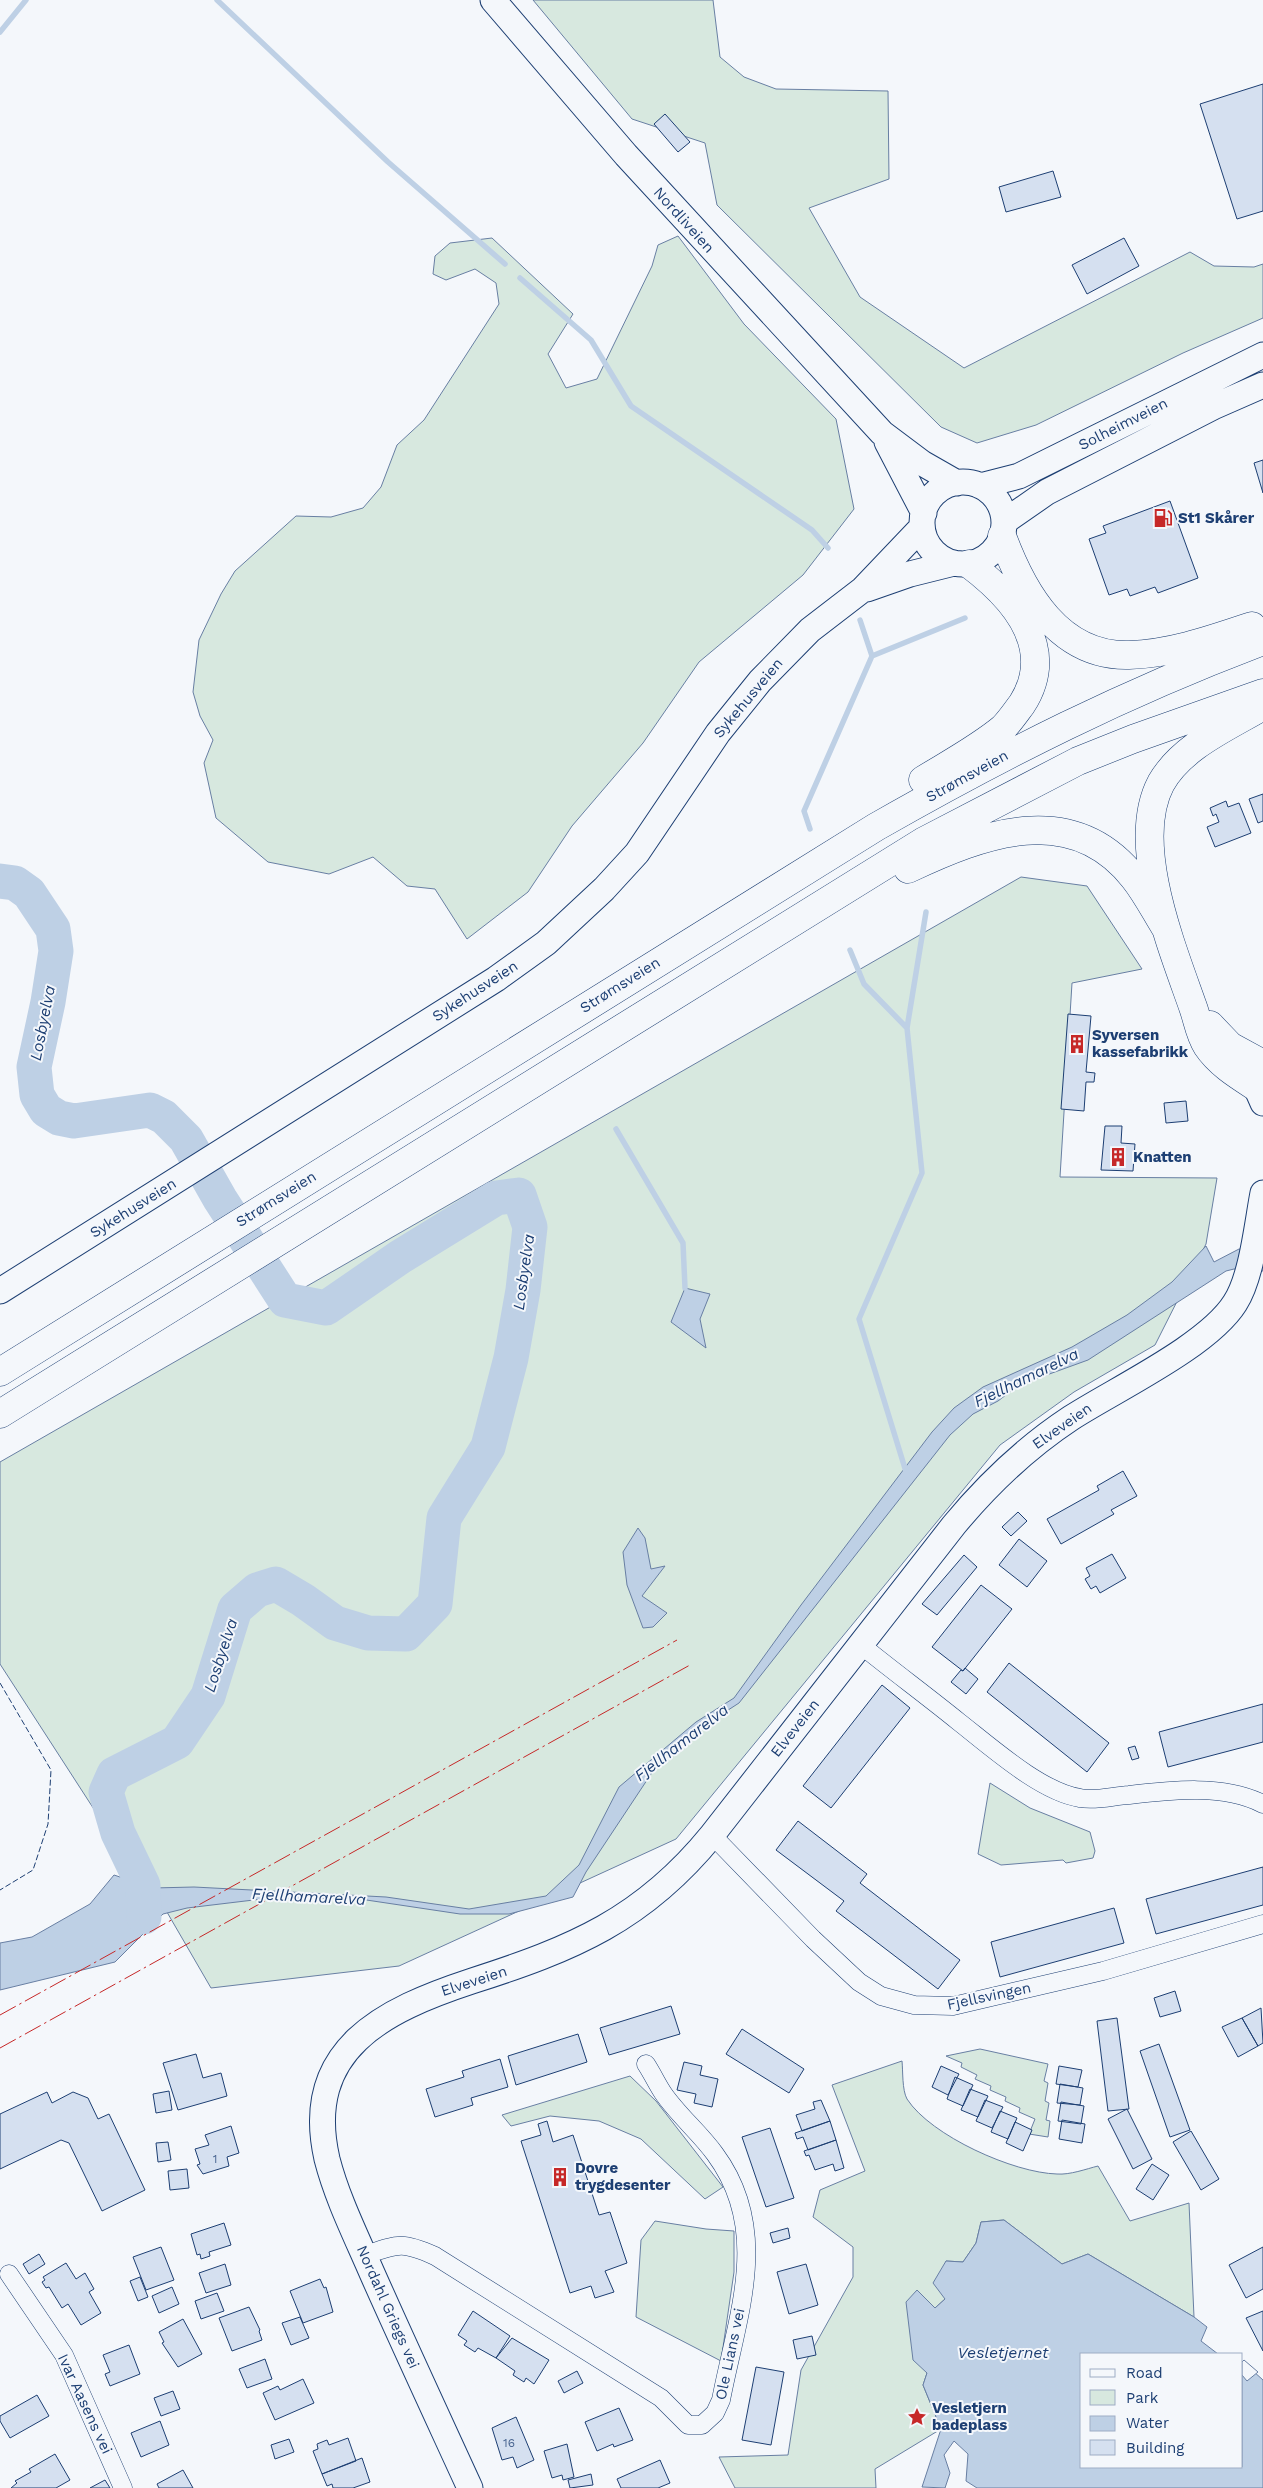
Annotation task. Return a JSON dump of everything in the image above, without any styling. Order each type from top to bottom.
[{"type":"highway","points":[[1003,529],[1022,584],[1039,608],[1062,633],[1092,649],[1129,655],[1160,651],[1201,643],[1263,623]]},
{"type":"highway","points":[[369,1142],[539,1018],[741,890],[944,767],[1003,727],[1017,711],[1031,685],[1035,658],[1034,644],[1023,620],[1012,605],[991,582],[961,564]]},
{"type":"highway","name":"Strømsveien","points":[[0,1372],[809,867],[954,782],[1108,704],[1206,662],[1263,641]]},
{"type":"highway","points":[[0,1414],[229,1270],[924,841],[1078,761],[1263,693]]},
{"type":"highway","points":[[1261,1080],[1194,1008],[1165,926],[1150,850],[1150,822],[1155,797],[1171,769],[1200,744],[1263,706]]},
{"type":"highway","points":[[490,1109],[817,924],[899,873],[943,853],[988,836],[1019,830],[1044,829],[1063,832],[1097,846],[1112,856],[1134,878],[1165,926]]},
{"type":"main road","name":"Nordliveien","points":[[493,0],[626,155],[882,433],[922,464],[969,484]]},
{"type":"main road","name":"Solheimveien","points":[[969,484],[1020,476],[1263,355]]},
{"type":"main road","name":"Solheimveien","points":[[1003,529],[1047,492],[1213,407],[1263,385]]},
{"type":"main road","name":"Nordliveien","points":[[882,433],[923,520]]},
{"type":"main road","points":[[969,484],[988,490],[1000,504],[1003,529],[990,555],[961,564],[936,554],[924,537],[923,520],[927,504],[940,490],[969,484]]},
{"type":"main road","name":"Sykehusveien","points":[[0,1291],[496,979],[567,924],[604,889],[637,853],[718,733],[760,681],[810,630],[862,590],[923,520]]},
{"type":"main road","name":"Sykehusveien","points":[[862,590],[910,574],[961,564]]},
{"type":"main road","name":"Elveveien","points":[[322,2122],[326,2096],[335,2071],[349,2047],[371,2026],[416,2001],[554,1953],[604,1929],[642,1904],[670,1882],[712,1835],[954,1525],[998,1477],[1032,1447],[1070,1419],[1166,1360],[1212,1328],[1236,1302],[1245,1280],[1263,1193]]},
{"type":"main road","name":"Nordahl Griegs vei","points":[[322,2122],[330,2170],[365,2254],[470,2488]]},
{"type":"street","points":[[861,1645],[996,1751],[1063,1795],[1082,1799],[1100,1799],[1161,1792],[1214,1791],[1246,1795],[1263,1804]]},
{"type":"street","name":"Fjellsvingen","points":[[712,1835],[859,1982],[881,1996],[914,2005],[953,2006],[1103,1971],[1263,1924]]},
{"type":"street","name":"Ole Lians vei","points":[[365,2254],[398,2244],[414,2246],[435,2256],[661,2398],[688,2424],[702,2425],[715,2413],[721,2400],[745,2285],[748,2251],[747,2227],[736,2191],[716,2154],[663,2093],[646,2064]]},
{"type":"street","name":"Ivar Aasens vei","points":[[8,2274],[64,2355],[123,2488]]},
{"type":"green space","points":[[533,0],[713,0],[720,57],[744,77],[776,89],[888,91],[889,179],[809,208],[860,297],[964,368],[1190,252],[1214,266],[1254,267],[1263,264],[1263,318],[1183,353],[1036,425],[977,443],[941,427],[717,205],[705,143],[632,119]]},
{"type":"green space","points":[[678,236],[744,324],[836,419],[854,509],[803,575],[699,662],[643,743],[572,826],[528,892],[467,939],[435,889],[407,886],[373,857],[329,874],[268,862],[216,818],[204,763],[213,740],[200,716],[193,692],[199,640],[221,594],[235,571],[296,516],[331,517],[363,508],[381,487],[397,445],[424,420],[499,304],[496,283],[475,269],[446,280],[433,274],[435,256],[450,243],[492,238],[573,314],[548,354],[566,388],[597,379],[652,266],[658,245]]},
{"type":"green space","points":[[1021,877],[1087,886],[1142,969],[1072,983],[1060,1177],[1217,1178],[1206,1244],[1155,1345],[1074,1392],[1000,1445],[676,1839],[399,1966],[211,1988],[153,1888],[143,1885],[0,1664],[0,1462]]},
{"type":"green space","points":[[990,1783],[1030,1808],[1090,1832],[1095,1851],[1093,1858],[1066,1863],[1063,1860],[1001,1865],[978,1854]]},
{"type":"green space","points":[[980,2049],[1048,2064],[1044,2081],[1048,2083],[1045,2101],[1049,2103],[1046,2120],[1050,2121],[1048,2137],[1029,2134],[1035,2119],[1019,2112],[1020,2108],[1005,2101],[1006,2097],[990,2090],[991,2086],[975,2079],[977,2075],[961,2067],[962,2063],[946,2056]]},
{"type":"green space","points":[[902,2061],[903,2086],[907,2099],[919,2113],[935,2126],[975,2150],[997,2160],[1039,2172],[1067,2174],[1098,2166],[1130,2221],[1189,2203],[1194,2317],[1088,2254],[1062,2264],[1004,2220],[981,2222],[976,2243],[963,2262],[946,2261],[945,2299],[935,2308],[927,2373],[923,2385],[941,2429],[875,2469],[876,2488],[735,2488],[719,2457],[788,2455],[801,2370],[853,2277],[853,2247],[813,2217],[820,2190],[865,2171],[832,2085]]},
{"type":"green space","points":[[630,2076],[656,2101],[723,2187],[705,2199],[641,2139],[599,2121],[550,2116],[511,2126],[502,2115]]},
{"type":"green space","points":[[655,2221],[706,2229],[734,2231],[734,2272],[721,2361],[636,2317],[641,2240]]},
{"type":"water","name":"Fjellhamarelva","points":[[1206,1246],[1214,1262],[1239,1249],[1263,1253],[1263,1271],[1234,1269],[1226,1271],[1088,1360],[1019,1385],[998,1401],[973,1414],[950,1435],[739,1703],[663,1756],[586,1872],[573,1897],[509,1914],[460,1914],[353,1898],[262,1899],[187,1908],[163,1914],[115,1962],[0,1990],[0,1943],[32,1937],[90,1904],[114,1875],[153,1888],[194,1887],[386,1897],[469,1909],[546,1896],[579,1865],[619,1787],[696,1722],[734,1698],[801,1605],[932,1432],[954,1408],[983,1387],[1072,1347],[1127,1315],[1172,1282]]},
{"type":"water","points":[[685,1288],[710,1294],[700,1319],[706,1348],[671,1322]]},
{"type":"water","points":[[638,1528],[645,1538],[651,1569],[665,1566],[642,1596],[667,1613],[653,1627],[643,1628],[627,1585],[623,1552]]},
{"type":"water","name":"Vesletjernet","points":[[1004,2220],[1062,2264],[1088,2254],[1194,2317],[1207,2327],[1201,2341],[1217,2353],[1080,2353],[1080,2468],[1243,2468],[1243,2362],[1263,2380],[1263,2488],[977,2488],[966,2481],[968,2454],[954,2441],[944,2455],[950,2473],[945,2488],[922,2487],[941,2429],[923,2385],[927,2373],[913,2360],[906,2302],[917,2290],[935,2308],[945,2299],[933,2283],[946,2261],[963,2262],[976,2243],[981,2222]]},
{"type":"pier","points":[[1243,2361],[1258,2372],[1247,2381],[1243,2376]]},
{"type":"building","points":[[1263,84],[1263,211],[1237,219],[1200,104]]},
{"type":"building","points":[[665,114],[690,142],[678,152],[654,124]]},
{"type":"building","points":[[1053,171],[1061,197],[1006,212],[999,187]]},
{"type":"building","points":[[1124,238],[1139,266],[1087,294],[1072,265]]},
{"type":"building","points":[[1263,460],[1263,493],[1254,463]]},
{"type":"building","points":[[1170,501],[1198,578],[1158,593],[1155,587],[1130,596],[1127,589],[1109,595],[1089,539],[1106,533],[1103,526]]},
{"type":"building","points":[[1263,794],[1263,821],[1258,823],[1249,799]]},
{"type":"building","points":[[1226,801],[1228,807],[1239,803],[1251,833],[1215,847],[1207,827],[1219,822],[1216,814],[1213,816],[1210,808]]},
{"type":"building","name":"Syversen kassefabrikk","points":[[1068,1014],[1091,1016],[1086,1072],[1095,1073],[1094,1082],[1086,1082],[1084,1111],[1061,1109]]},
{"type":"building","points":[[1186,1101],[1188,1121],[1166,1123],[1164,1103]]},
{"type":"building","name":"Knatten","points":[[1105,1126],[1122,1126],[1121,1143],[1135,1144],[1133,1171],[1101,1170]]},
{"type":"building","points":[[1123,1471],[1137,1496],[1111,1510],[1114,1514],[1061,1544],[1047,1519],[1099,1490],[1097,1486]]},
{"type":"building","points":[[1018,1512],[1027,1521],[1011,1536],[1002,1527]]},
{"type":"building","points":[[1019,1539],[1047,1561],[1027,1587],[999,1565]]},
{"type":"building","points":[[1112,1554],[1126,1578],[1100,1593],[1096,1586],[1091,1589],[1085,1579],[1090,1576],[1086,1568]]},
{"type":"building","points":[[964,1555],[977,1567],[937,1615],[922,1604]]},
{"type":"building","points":[[981,1585],[1012,1609],[963,1671],[932,1647]]},
{"type":"building","points":[[1009,1663],[1109,1743],[1087,1772],[987,1692]]},
{"type":"building","points":[[965,1668],[978,1679],[966,1694],[951,1682]]},
{"type":"building","points":[[882,1685],[910,1708],[831,1808],[803,1786]]},
{"type":"building","points":[[1263,1704],[1263,1742],[1168,1767],[1159,1732]]},
{"type":"building","points":[[1135,1746],[1139,1758],[1132,1760],[1128,1748]]},
{"type":"building","points":[[798,1821],[867,1874],[860,1883],[960,1960],[938,1989],[836,1911],[844,1901],[776,1850]]},
{"type":"building","points":[[1263,1867],[1263,1905],[1156,1934],[1146,1899]]},
{"type":"building","points":[[1114,1908],[1124,1943],[1000,1977],[991,1942]]},
{"type":"building","points":[[1175,1991],[1181,2011],[1160,2017],[1154,1998]]},
{"type":"building","points":[[671,2006],[680,2034],[609,2055],[600,2028]]},
{"type":"building","points":[[1261,2008],[1263,2043],[1258,2046],[1242,2018]]},
{"type":"building","points":[[1117,2018],[1129,2109],[1108,2111],[1097,2021]]},
{"type":"building","points":[[1242,2018],[1258,2046],[1238,2057],[1222,2027]]},
{"type":"building","points":[[742,2029],[804,2069],[789,2093],[726,2054]]},
{"type":"building","points":[[578,2034],[587,2062],[516,2085],[508,2056]]},
{"type":"building","points":[[1159,2044],[1190,2130],[1170,2137],[1140,2051]]},
{"type":"building","points":[[196,2054],[203,2078],[221,2073],[227,2096],[178,2110],[163,2063]]},
{"type":"building","points":[[500,2059],[508,2087],[471,2098],[473,2105],[435,2117],[426,2089],[464,2077],[462,2071]]},
{"type":"building","points":[[684,2062],[702,2066],[700,2075],[718,2079],[712,2107],[694,2103],[696,2094],[677,2090]]},
{"type":"building","points":[[941,2066],[959,2074],[948,2095],[932,2087]]},
{"type":"building","points":[[1059,2066],[1082,2070],[1078,2087],[1056,2084]]},
{"type":"building","points":[[955,2077],[973,2085],[963,2106],[947,2099]]},
{"type":"building","points":[[1060,2084],[1083,2088],[1080,2105],[1057,2103]]},
{"type":"building","points":[[970,2089],[988,2096],[978,2117],[961,2110]]},
{"type":"building","points":[[169,2091],[172,2110],[156,2113],[153,2094]]},
{"type":"building","points":[[47,2092],[52,2103],[73,2092],[88,2098],[98,2119],[109,2114],[145,2190],[102,2211],[69,2143],[61,2140],[0,2169],[0,2114]]},
{"type":"building","points":[[821,2100],[830,2121],[802,2131],[796,2115],[815,2109],[813,2102]]},
{"type":"building","points":[[985,2100],[1003,2107],[992,2128],[976,2121]]},
{"type":"building","points":[[1061,2102],[1084,2106],[1081,2124],[1058,2121]]},
{"type":"building","points":[[1127,2109],[1152,2159],[1133,2169],[1108,2119]]},
{"type":"building","points":[[1000,2111],[1017,2118],[1008,2139],[991,2132]]},
{"type":"building","points":[[1062,2120],[1085,2124],[1082,2143],[1059,2139]]},
{"type":"building","name":"Dovre trygdesenter","points":[[547,2121],[553,2142],[573,2135],[599,2215],[610,2212],[627,2263],[605,2271],[614,2292],[595,2298],[591,2286],[570,2293],[521,2141],[541,2135],[538,2124]]},
{"type":"building","points":[[830,2121],[836,2140],[808,2150],[803,2137],[797,2139],[795,2133]]},
{"type":"building","points":[[1015,2122],[1032,2130],[1023,2151],[1006,2143]]},
{"type":"building","points":[[231,2126],[239,2153],[227,2157],[229,2166],[203,2174],[197,2165],[200,2164],[195,2149],[209,2145],[205,2135]]},
{"type":"building","points":[[770,2128],[794,2198],[766,2207],[742,2137]]},
{"type":"building","points":[[1191,2131],[1219,2179],[1201,2190],[1173,2142]]},
{"type":"building","points":[[836,2140],[844,2168],[835,2171],[833,2164],[815,2170],[809,2155],[806,2156],[804,2151]]},
{"type":"building","points":[[168,2142],[171,2160],[158,2162],[156,2143]]},
{"type":"building","points":[[1152,2164],[1169,2175],[1153,2200],[1136,2189]]},
{"type":"building","points":[[187,2169],[189,2188],[170,2190],[168,2171]]},
{"type":"building","points":[[224,2223],[231,2245],[209,2252],[210,2256],[201,2259],[200,2254],[197,2255],[191,2234]]},
{"type":"building","points":[[788,2228],[790,2238],[773,2243],[770,2233]]},
{"type":"building","points":[[161,2247],[174,2280],[146,2290],[133,2257]]},
{"type":"building","points":[[1263,2247],[1263,2289],[1246,2298],[1229,2265]]},
{"type":"building","points":[[39,2254],[45,2264],[29,2274],[23,2264]]},
{"type":"building","points":[[66,2263],[76,2279],[85,2273],[94,2289],[89,2292],[101,2313],[81,2325],[68,2304],[62,2308],[49,2287],[46,2288],[42,2282],[45,2280],[43,2277]]},
{"type":"building","points":[[225,2264],[231,2285],[206,2293],[199,2273]]},
{"type":"building","points":[[806,2264],[818,2305],[789,2314],[777,2272]]},
{"type":"building","points":[[140,2277],[148,2297],[138,2301],[130,2281]]},
{"type":"building","points":[[320,2279],[324,2288],[326,2287],[333,2312],[303,2323],[290,2291]]},
{"type":"building","points":[[172,2287],[179,2304],[159,2313],[152,2296]]},
{"type":"building","points":[[217,2293],[224,2311],[201,2319],[195,2301]]},
{"type":"building","points":[[249,2307],[260,2330],[262,2340],[232,2351],[219,2318]]},
{"type":"building","points":[[473,2311],[510,2336],[496,2358],[478,2348],[475,2352],[464,2345],[467,2341],[458,2335]]},
{"type":"building","points":[[1263,2311],[1263,2351],[1246,2318]]},
{"type":"building","points":[[300,2317],[309,2338],[291,2345],[282,2323]]},
{"type":"building","points":[[183,2319],[202,2354],[178,2367],[162,2343],[164,2342],[159,2332]]},
{"type":"building","points":[[812,2336],[816,2355],[797,2359],[793,2340]]},
{"type":"building","points":[[512,2338],[549,2360],[534,2384],[526,2378],[524,2382],[513,2375],[515,2371],[496,2358]]},
{"type":"building","points":[[129,2345],[140,2374],[110,2386],[105,2374],[110,2372],[103,2355]]},
{"type":"building","points":[[265,2359],[272,2379],[247,2388],[239,2369]]},
{"type":"building","points":[[756,2367],[784,2372],[771,2445],[742,2440]]},
{"type":"building","points":[[577,2371],[583,2383],[564,2393],[558,2381]]},
{"type":"building","points":[[303,2379],[314,2403],[275,2420],[263,2393],[278,2386],[280,2390]]},
{"type":"building","points":[[173,2391],[180,2409],[161,2416],[154,2398]]},
{"type":"building","points":[[37,2395],[49,2416],[10,2438],[0,2421],[0,2416]]},
{"type":"building","points":[[619,2408],[633,2440],[614,2447],[613,2444],[597,2451],[585,2422]]},
{"type":"building","points":[[516,2417],[534,2460],[517,2468],[513,2457],[502,2460],[492,2428]]},
{"type":"building","points":[[160,2421],[169,2445],[141,2457],[131,2433]]},
{"type":"building","points":[[348,2438],[356,2461],[322,2474],[313,2451],[318,2449],[317,2444],[327,2440],[329,2445]]},
{"type":"building","points":[[289,2439],[294,2452],[275,2459],[271,2445]]},
{"type":"building","points":[[567,2444],[574,2477],[563,2480],[562,2475],[552,2478],[544,2451]]},
{"type":"building","points":[[55,2454],[70,2480],[56,2488],[11,2488],[17,2483],[15,2481],[31,2472],[29,2469]]},
{"type":"building","points":[[362,2458],[370,2482],[353,2488],[333,2488],[332,2484],[327,2486],[322,2474]]},
{"type":"building","points":[[660,2460],[670,2483],[658,2488],[621,2488],[617,2479]]},
{"type":"building","points":[[183,2470],[193,2488],[159,2488],[157,2484]]},
{"type":"building","points":[[591,2474],[593,2485],[570,2488],[568,2480]]},
{"type":"building","points":[[105,2480],[110,2488],[90,2488]]},
{"type":"waterway","points":[[0,32],[26,0]]},
{"type":"waterway","points":[[217,0],[388,162],[505,264]]},
{"type":"waterway","points":[[520,278],[591,340],[631,406],[812,530],[828,548]]},
{"type":"waterway","points":[[810,829],[804,811],[872,656],[965,618]]},
{"type":"waterway","points":[[860,620],[872,656]]},
{"type":"waterway","name":"Losbyelva","points":[[0,881],[15,883],[29,893],[53,929],[56,951],[48,1002],[34,1067],[37,1095],[46,1110],[59,1118],[74,1121],[150,1110],[164,1117],[186,1139],[220,1199],[285,1300],[326,1308],[400,1257],[496,1198],[519,1195],[530,1227],[523,1290],[511,1358],[488,1447],[444,1518],[435,1604],[406,1634],[368,1633],[335,1623],[303,1600],[276,1584],[257,1590],[235,1609],[208,1696],[177,1742],[114,1774],[106,1792],[118,1833],[143,1885],[144,1917]]},
{"type":"waterway","points":[[907,1475],[859,1319],[922,1173],[907,1028],[926,912]]},
{"type":"waterway","points":[[850,950],[864,984],[907,1028]]},
{"type":"waterway","points":[[616,1129],[683,1243],[685,1288]]},
{"type":"fence","points":[[0,1683],[51,1770],[48,1824],[33,1870],[0,1890]]},
{"type":"power","points":[[0,2015],[677,1640]]},
{"type":"power","points":[[0,2048],[690,1665]]},
{"type":"place","name":"St1 Skårer","points":[[1163,518]]},
{"type":"place","name":"Syversen kassefabrikk","points":[[1077,1044]]},
{"type":"place","name":"Knatten","points":[[1118,1157]]},
{"type":"place","name":"Dovre trygdesenter","points":[[560,2177]]},
{"type":"place","name":"Vesletjern badeplass","points":[[917,2417]]}]
